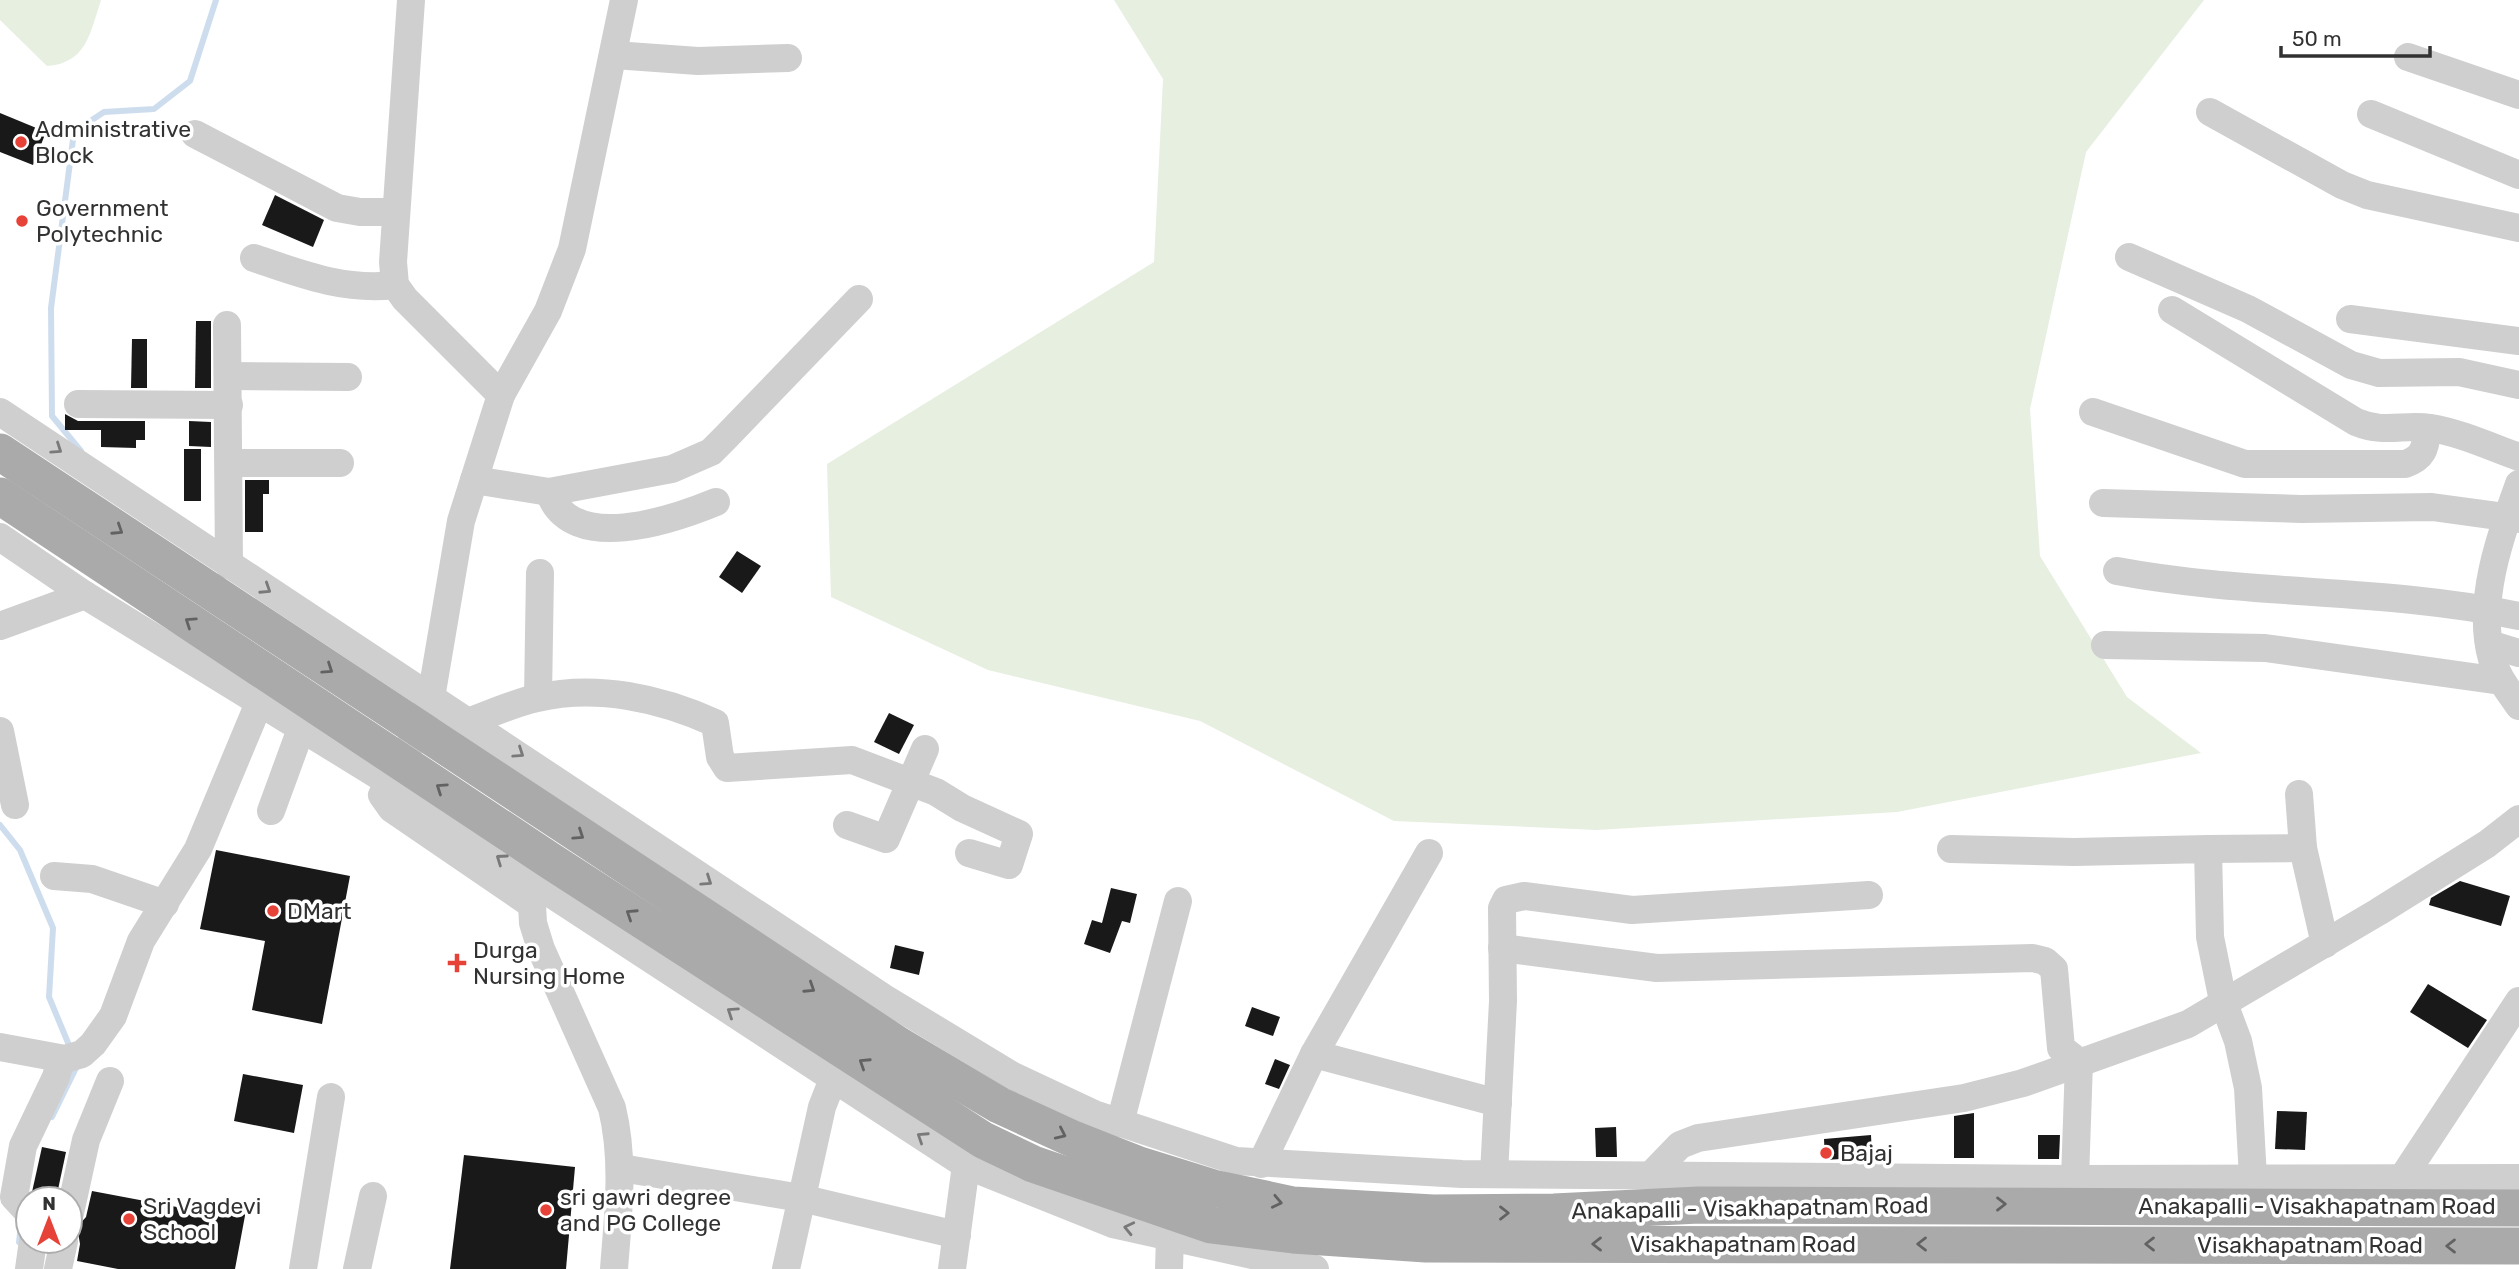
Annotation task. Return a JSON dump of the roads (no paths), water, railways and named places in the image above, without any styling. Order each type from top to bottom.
[{"type":"main road","name":"Anakapalli - Visakhapatnam Road","points":[[0,452],[425,713],[898,1045],[1006,1091],[1073,1139],[1139,1165],[1213,1188],[1306,1206],[1433,1213],[1554,1212],[1699,1205],[2519,1208]]},
{"type":"main road","name":"Visakhapatnam Road","points":[[0,496],[395,772],[975,1153],[1033,1164],[1211,1225],[1293,1235],[1399,1243],[2519,1246]]},
{"type":"street","points":[[411,0],[396,212],[394,285],[431,328],[501,395]]},
{"type":"street","points":[[395,772],[425,713],[461,521],[501,395],[548,311],[572,249],[624,0]]},
{"type":"street","points":[[614,55],[698,61],[788,58]]},
{"type":"street","points":[[2408,57],[2519,95]]},
{"type":"street","points":[[2210,112],[2342,185],[2367,195],[2519,228]]},
{"type":"street","points":[[2371,114],[2519,175]]},
{"type":"street","points":[[195,135],[337,208],[360,212],[396,212]]},
{"type":"street","points":[[2129,257],[2248,309],[2351,365],[2379,373],[2407,375],[2459,372],[2519,385]]},
{"type":"street","points":[[254,258],[318,280],[358,287],[394,285]]},
{"type":"street","points":[[474,480],[549,492],[672,469],[710,452],[859,299]]},
{"type":"street","points":[[2172,310],[2356,422],[2385,430],[2428,428],[2519,457]]},
{"type":"street","points":[[2350,319],[2519,341]]},
{"type":"street","points":[[227,325],[231,463],[229,565]]},
{"type":"street","points":[[228,376],[348,377]]},
{"type":"street","points":[[78,404],[229,405]]},
{"type":"street","points":[[0,412],[229,565],[425,713],[471,721],[861,983],[1006,1091],[1120,1123],[1236,1161],[1494,1174],[2075,1179],[2519,1178]]},
{"type":"street","points":[[2093,412],[2224,458],[2270,466],[2405,464],[2417,460],[2425,451],[2428,428]]},
{"type":"street","points":[[231,463],[340,463]]},
{"type":"street","points":[[2519,484],[2508,564],[2486,609],[2488,644],[2501,681],[2519,706]]},
{"type":"street","points":[[549,492],[554,507],[562,516],[577,522],[633,528],[668,521],[716,502]]},
{"type":"street","points":[[2103,503],[2301,509],[2432,507],[2514,517]]},
{"type":"street","points":[[0,537],[85,594],[301,729],[395,772],[531,892],[833,1079],[1113,1224],[1315,1269]]},
{"type":"street","points":[[2117,571],[2163,580],[2344,593],[2519,615]]},
{"type":"street","points":[[538,697],[540,573]]},
{"type":"street","points":[[0,626],[85,594]]},
{"type":"street","points":[[2488,644],[2519,653]]},
{"type":"street","points":[[2105,645],[2265,648],[2501,681]]},
{"type":"street","points":[[471,721],[538,697],[605,694],[640,697],[715,723],[720,757],[727,768],[843,758],[911,782],[1019,834],[1009,865],[969,853]]},
{"type":"street","points":[[19,1185],[12,1143],[69,1057],[93,1044],[113,1016],[141,941],[198,849],[258,703]]},
{"type":"street","points":[[271,811],[301,729]]},
{"type":"street","points":[[0,731],[15,805]]},
{"type":"street","points":[[847,825],[886,839],[925,749]]},
{"type":"street","points":[[2299,794],[2304,848],[2325,944]]},
{"type":"street","points":[[1651,1175],[1680,1145],[1698,1138],[1964,1098],[2023,1083],[2188,1024],[2223,1001],[2325,944],[2487,844],[2519,819]]},
{"type":"street","points":[[1951,849],[2074,852],[2304,848]]},
{"type":"street","points":[[2208,849],[2210,937],[2223,1001],[2238,1041],[2248,1088],[2253,1178]]},
{"type":"street","points":[[1261,1164],[1314,1054],[1429,853]]},
{"type":"street","points":[[54,876],[92,879],[165,904]]},
{"type":"street","points":[[531,892],[533,923],[541,949],[612,1108],[618,1134],[621,1168],[614,1269]]},
{"type":"street","points":[[1494,1174],[1503,1001],[1502,908],[1506,900],[1514,896],[1632,910],[1869,895]]},
{"type":"street","points":[[1120,1123],[1178,901]]},
{"type":"street","points":[[1502,948],[1657,968],[2033,958],[2045,961],[2054,969],[2061,1048],[2079,1062]]},
{"type":"street","points":[[2403,1177],[2519,1001]]},
{"type":"street","points":[[0,1047],[69,1057]]},
{"type":"street","points":[[1314,1054],[1498,1103]]},
{"type":"street","points":[[2075,1179],[2079,1062]]},
{"type":"street","points":[[786,1269],[822,1107],[833,1079]]},
{"type":"street","points":[[76,1185],[86,1140],[110,1081]]},
{"type":"street","points":[[303,1269],[331,1097]]},
{"type":"street","points":[[952,1269],[975,1153]]},
{"type":"street","points":[[621,1168],[802,1198],[957,1235]]},
{"type":"street","points":[[357,1269],[373,1196]]},
{"type":"street","points":[[1169,1269],[1170,1237]]},
{"type":"waterway","points":[[81,451],[52,416],[51,308],[74,132],[104,112],[154,109],[190,81],[216,0]]},
{"type":"waterway","points":[[0,825],[20,850],[53,928],[49,997],[71,1050]]},
{"type":"waterway","points":[[52,1117],[76,1068],[74,1063]]},
{"type":"place","name":"Administrative Block","points":[[21,142]]},
{"type":"place","name":"Government Polytechnic","points":[[22,221]]},
{"type":"place","name":"DMart","points":[[273,911]]},
{"type":"place","name":"Durga Nursing Home","points":[[457,963]]},
{"type":"place","name":"Bajaj","points":[[1826,1153]]},
{"type":"place","name":"sri gawri degree and PG College","points":[[546,1210]]},
{"type":"place","name":"Sri Vagdevi School","points":[[129,1219]]}]
